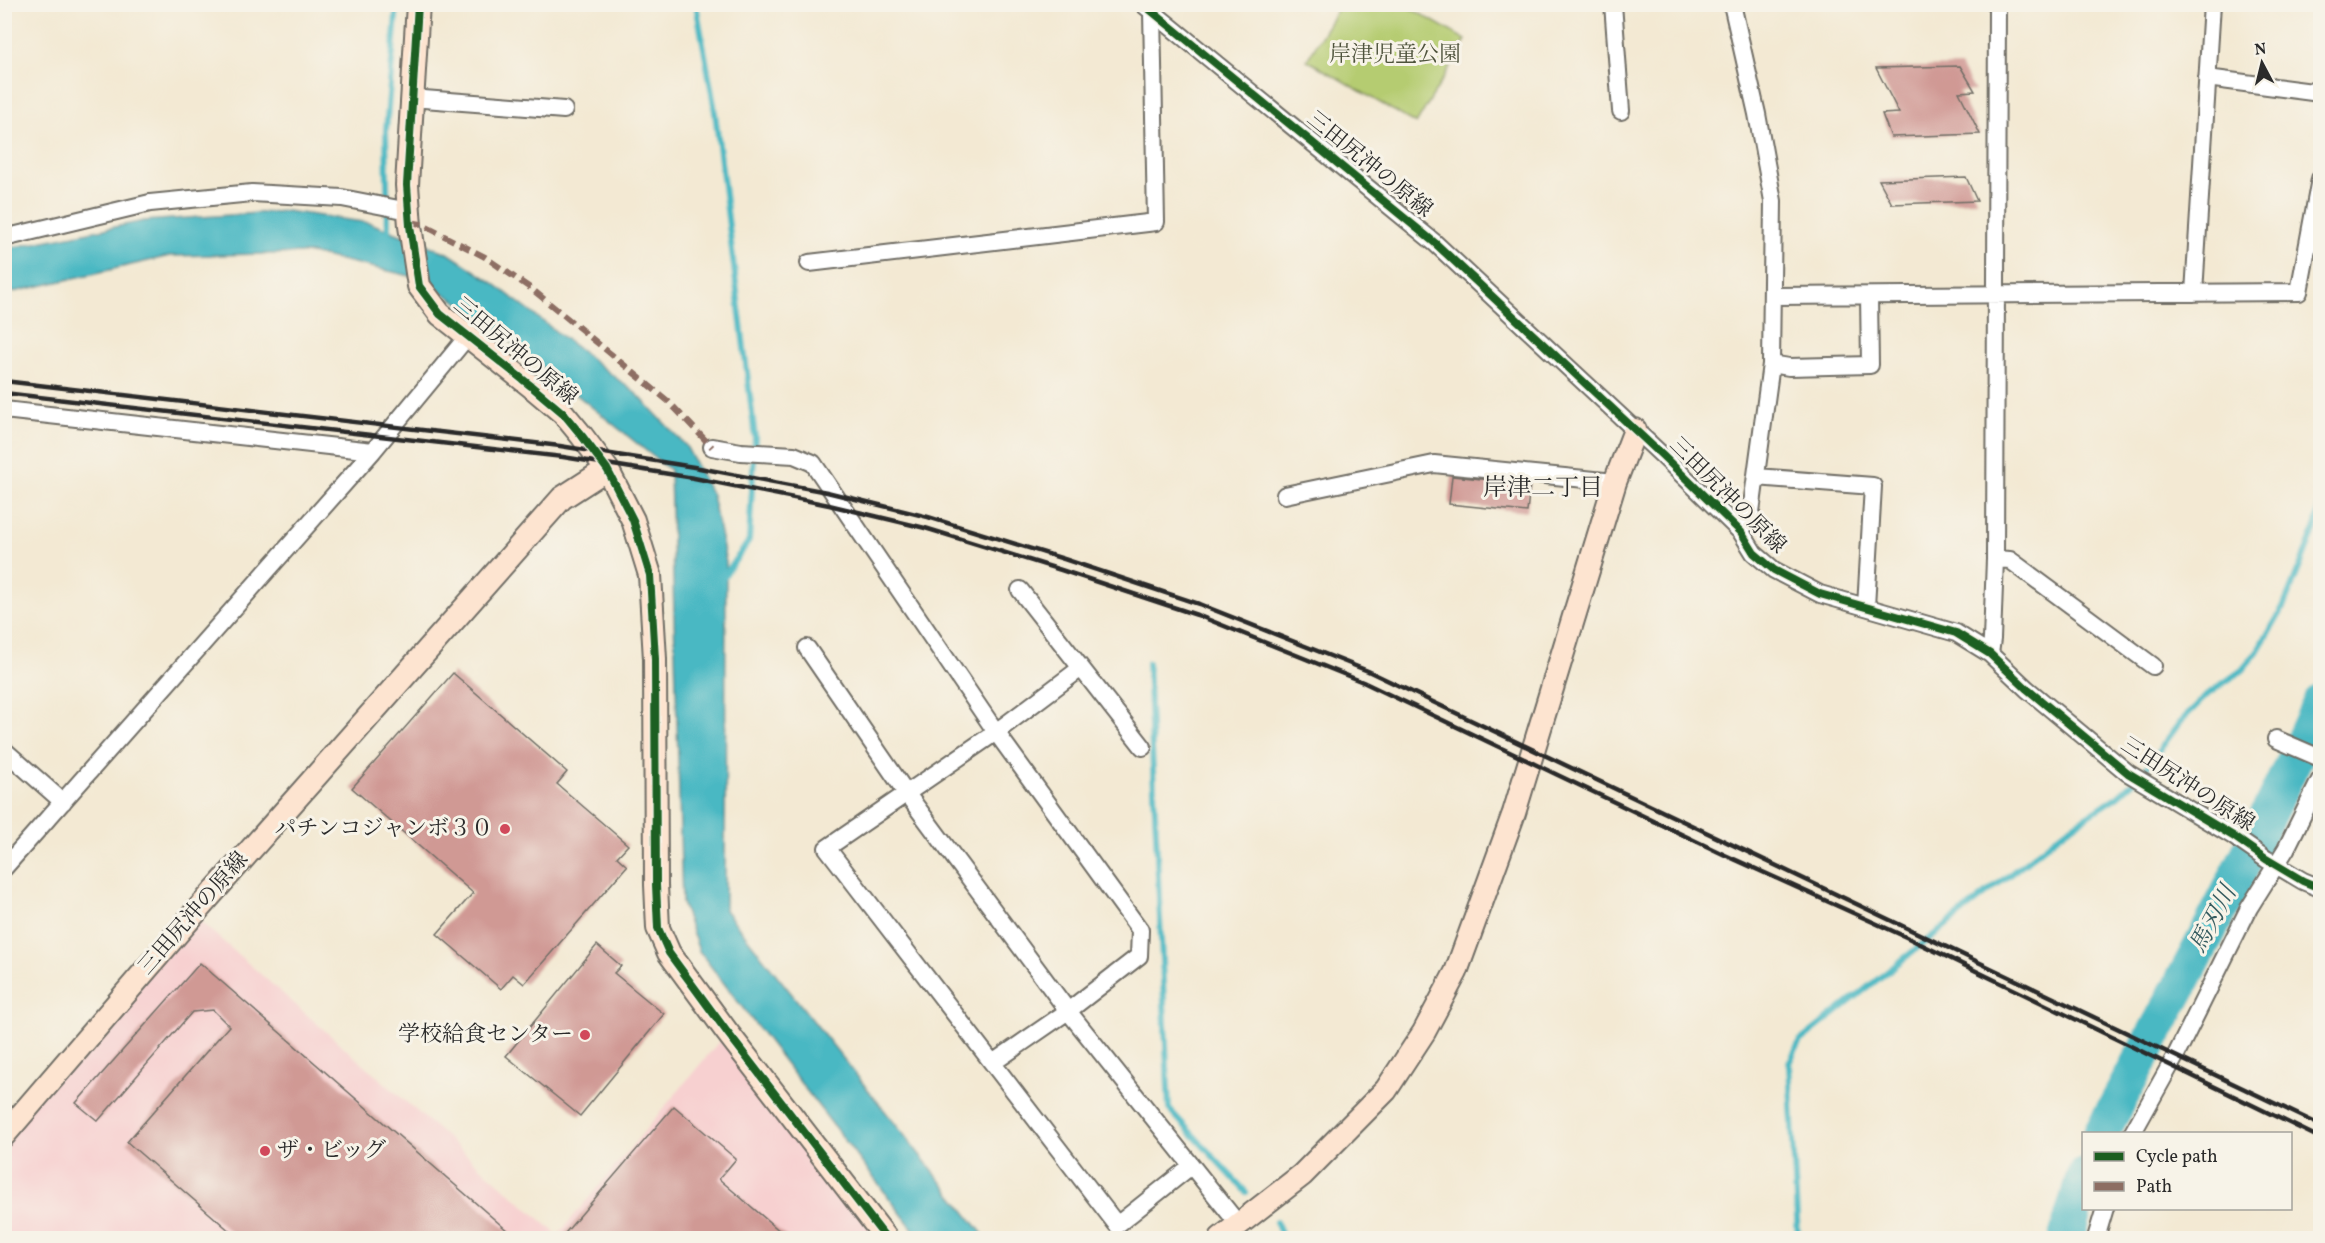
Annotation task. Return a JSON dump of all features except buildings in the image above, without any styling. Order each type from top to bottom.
[{"type":"street","name":"三田尻沖の原線","points":[[4,1135],[193,915],[562,498],[607,469],[563,413],[440,314],[419,286],[407,185],[418,4]]},
{"type":"street","points":[[1613,4],[1622,111]]},
{"type":"street","points":[[1732,4],[1773,201],[1771,364],[1751,512],[1741,532]]},
{"type":"street","points":[[1990,654],[1995,559],[1997,4]]},
{"type":"street","points":[[2194,293],[2212,4]]},
{"type":"street","name":"三田尻沖の原線","points":[[1148,8],[1435,243],[1741,532],[1754,553],[1774,570],[1820,594],[1956,633],[1990,654],[2027,689],[2128,773],[2233,836],[2271,862],[2320,888]]},
{"type":"street","points":[[809,263],[1156,222],[1148,8]]},
{"type":"street","points":[[2207,78],[2320,93]]},
{"type":"street","points":[[411,98],[564,110]]},
{"type":"street","points":[[1773,296],[2299,292],[2320,179]]},
{"type":"street","points":[[4,238],[150,203],[252,193],[342,198],[410,219]]},
{"type":"street","points":[[1771,364],[1789,367],[1870,365],[1869,296]]},
{"type":"street","points":[[4,868],[373,451],[467,337]]},
{"type":"street","points":[[4,410],[373,451]]},
{"type":"street","points":[[1221,1239],[1302,1174],[1386,1090],[1424,1032],[1456,972],[1514,813],[1615,482],[1635,430]]},
{"type":"street","points":[[712,447],[741,452],[794,455],[813,463],[996,732],[1140,930],[1139,956],[1068,1011],[994,1062]]},
{"type":"street","points":[[1285,495],[1434,464],[1615,482]]},
{"type":"street","points":[[607,469],[633,520],[650,575],[655,659],[658,928],[669,953],[886,1239]]},
{"type":"street","points":[[1756,477],[1873,486],[1866,608]]},
{"type":"street","points":[[1995,559],[2010,560],[2153,666]]},
{"type":"street","points":[[1020,590],[1143,747]]},
{"type":"street","points":[[807,648],[907,794],[1068,1011],[1239,1225]]},
{"type":"street","points":[[1081,668],[996,732],[827,848],[1118,1225],[1191,1166]]},
{"type":"street","points":[[2279,739],[2320,758]]},
{"type":"street","points":[[4,750],[63,802]]},
{"type":"street","points":[[2133,1132],[2176,1055],[2271,862],[2320,780]]},
{"type":"street","points":[[2096,1239],[2105,1210]]},
{"type":"shaded area","points":[[193,915],[558,1235],[727,1032],[886,1238],[5,1238],[5,1129]]},
{"type":"green space","name":"岸津児童公園","points":[[1340,5],[1405,5],[1466,40],[1416,124],[1307,60]]},
{"type":"water","points":[[286,211],[370,223],[448,253],[492,282],[638,395],[686,446],[712,495],[726,562],[725,910],[986,1238],[920,1238],[699,951],[682,903],[670,470],[474,312],[419,278],[310,253],[170,256],[5,294],[4,249],[144,221]]},
{"type":"waterway","points":[[388,237],[386,130],[397,4]]},
{"type":"waterway","points":[[696,4],[714,105],[755,437],[749,541],[722,579]]},
{"type":"waterway","points":[[1798,1238],[1789,1063],[1800,1041],[2066,830],[2118,796],[2143,773],[2180,722],[2208,694],[2242,670],[2257,652],[2283,608],[2315,529],[2320,502]]},
{"type":"waterway","points":[[1148,663],[1169,1109],[1246,1192]]},
{"type":"waterway","name":"馬刃川","points":[[2102,1132],[2242,866],[2320,703]]},
{"type":"waterway","name":"馬刃川","points":[[2066,1238],[2082,1183]]},
{"type":"waterway","points":[[1276,1222],[1283,1238]]},
{"type":"railway","points":[[4,381],[560,446],[694,467],[827,492],[928,517],[1064,559],[1199,604],[1368,671],[2320,1125]]},
{"type":"railway","points":[[4,393],[563,457],[694,478],[829,505],[925,528],[1061,570],[1197,615],[1363,682],[1725,855],[1906,937],[2320,1138]]},
{"type":"marked path","points":[[410,222],[421,224],[485,257],[533,290],[668,401],[712,447]]},
{"type":"cycle path","points":[[418,4],[407,185],[410,226],[419,286],[440,314],[563,413],[582,436],[607,469],[633,520],[650,575],[655,659],[658,928],[669,953],[727,1032],[886,1238]]},
{"type":"cycle path","points":[[1143,4],[1435,243],[1663,456],[1741,532],[1754,553],[1774,570],[1820,594],[1956,633],[1990,654],[2027,689],[2128,773],[2233,836],[2266,859],[2303,881],[2320,888]]},
{"type":"place","name":"パチンコジャンボ３０","points":[[505,829]]},
{"type":"place","name":"学校給食センター","points":[[585,1035]]},
{"type":"place","name":"ザ・ビッグ","points":[[265,1151]]},
{"type":"district","name":"岸津二丁目","points":[[1543,489]]}]
